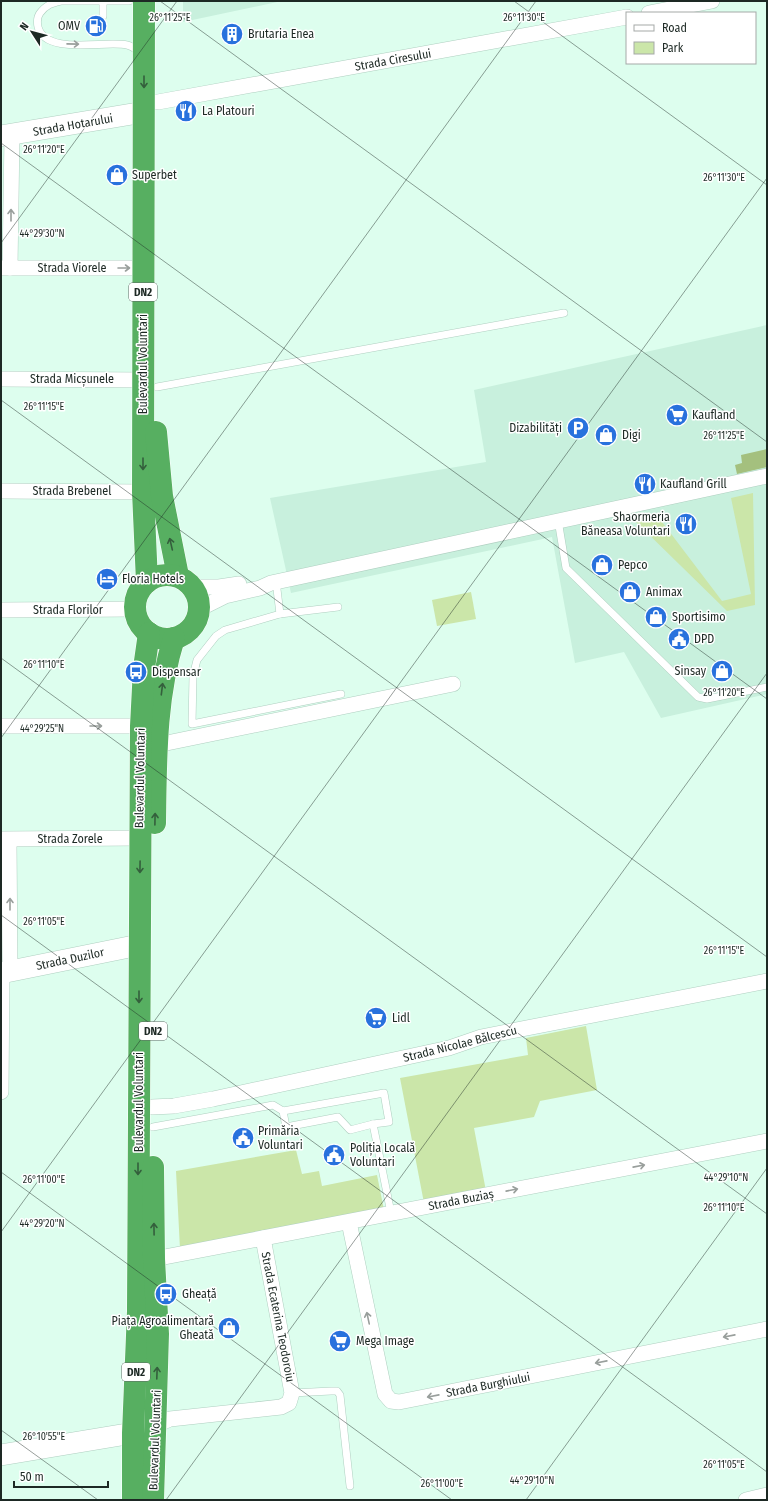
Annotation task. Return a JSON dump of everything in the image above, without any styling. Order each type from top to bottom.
[{"type":"highway","name":"Bulevardul Voluntari","points":[[144,1],[144,54],[151,107],[150,383],[143,492],[147,582]]},
{"type":"highway","name":"Bulevardul Voluntari","points":[[160,1],[151,107],[143,268],[150,383],[162,446],[164,511],[185,582],[199,602],[199,609]]},
{"type":"highway","points":[[185,582],[162,575],[147,582],[140,590],[136,599],[135,609],[140,622],[149,633],[156,637],[174,638],[184,634],[192,628],[197,619],[199,609]]},
{"type":"highway","name":"Bulevardul Voluntari","points":[[132,1500],[138,1311],[141,726],[144,668],[149,633]]},
{"type":"highway","name":"Bulevardul Voluntari","points":[[153,1500],[158,1334],[154,1259],[153,1117],[157,746],[163,681],[174,638]]},
{"type":"street","points":[[654,12],[712,1]]},
{"type":"street","name":"Strada Ciresului","points":[[151,107],[626,17]]},
{"type":"street","name":"Strada Hotarului","points":[[6,136],[151,107]]},
{"type":"street","points":[[6,136],[6,268]]},
{"type":"street","name":"Strada Viorele","points":[[6,268],[143,268]]},
{"type":"street","name":"Strada Micșunele","points":[[1,379],[150,383]]},
{"type":"street","points":[[199,609],[225,596],[260,588],[274,582],[767,476]]},
{"type":"street","name":"Strada Brebenel","points":[[1,491],[143,492]]},
{"type":"street","points":[[185,582],[219,587],[258,580],[274,582]]},
{"type":"street","name":"Strada Florilor","points":[[1,610],[135,609]]},
{"type":"street","points":[[157,746],[453,684]]},
{"type":"street","points":[[1,726],[141,726]]},
{"type":"street","name":"Strada Zorele","points":[[5,839],[140,838]]},
{"type":"street","points":[[1,1092],[5,839]]},
{"type":"street","name":"Strada Duzilor","points":[[4,972],[139,944]]},
{"type":"street","name":"Strada Nicolae Bălcescu","points":[[153,1117],[174,1106],[449,1048],[481,1037],[767,981]]},
{"type":"street","name":"Strada Buziaș","points":[[154,1259],[767,1141]]},
{"type":"street","name":"Strada Burghiului","points":[[349,1222],[385,1394],[391,1401],[400,1402],[767,1328]]},
{"type":"street","name":"Strada Ecaterina Teodoroiu","points":[[133,1432],[155,1426],[170,1419],[281,1407],[289,1403],[292,1393],[263,1238]]},
{"type":"street","points":[[1,1455],[133,1432]]},
{"type":"street","points":[[746,1500],[767,1496]]},
{"type":"lane","points":[[129,1],[61,1],[52,3],[44,8],[39,15],[37,23],[39,32],[55,43],[127,45],[144,54]]},
{"type":"lane","points":[[103,2],[103,16]]},
{"type":"lane","points":[[102,44],[103,36]]},
{"type":"lane","points":[[150,383],[564,313]]},
{"type":"lane","points":[[164,511],[170,490]]},
{"type":"lane","points":[[558,520],[566,568],[698,697],[708,699],[767,686]]},
{"type":"lane","points":[[274,582],[280,614]]},
{"type":"lane","points":[[338,607],[280,614],[225,630],[216,636],[197,660],[192,676],[192,724],[341,694]]},
{"type":"lane","points":[[153,1117],[273,1105],[283,1110],[384,1093],[389,1122],[373,1124],[350,1130],[338,1117],[286,1127],[283,1110]]},
{"type":"lane","points":[[373,1124],[391,1213]]},
{"type":"lane","points":[[292,1393],[337,1391],[340,1395],[350,1486]]},
{"type":"shaded area","points":[[183,1],[282,1],[183,22]]},
{"type":"shaded area","points":[[767,325],[767,694],[661,718],[624,652],[575,663],[552,537],[291,593],[270,498],[486,462],[474,390]]},
{"type":"green space","points":[[767,449],[767,467],[737,474],[735,465],[742,463],[741,455]]},
{"type":"green space","points":[[753,493],[755,605],[727,611],[633,519],[656,514],[722,601],[751,594],[731,498]]},
{"type":"green space","points":[[471,592],[476,619],[437,626],[432,600]]},
{"type":"green space","points":[[586,1026],[597,1090],[540,1101],[534,1117],[474,1128],[486,1191],[424,1203],[400,1078],[528,1055],[526,1038]]},
{"type":"green space","points":[[296,1150],[302,1174],[319,1171],[322,1186],[377,1175],[384,1210],[180,1249],[176,1171]]},
{"type":"place","name":"OMV","points":[[96,26]]},
{"type":"place","name":"Brutaria Enea","points":[[232,34]]},
{"type":"place","name":"La Platouri","points":[[186,111]]},
{"type":"place","name":"Superbet","points":[[117,175]]},
{"type":"place","name":"Kaufland","points":[[677,415]]},
{"type":"place","name":"Dizabilități","points":[[578,428]]},
{"type":"place","name":"Digi","points":[[606,435]]},
{"type":"place","name":"Kaufland Grill","points":[[645,484]]},
{"type":"place","name":"Shaormeria Băneasa Voluntari","points":[[686,524]]},
{"type":"place","name":"Pepco","points":[[602,565]]},
{"type":"place","name":"Floria Hotels","points":[[107,579]]},
{"type":"place","name":"Animax","points":[[630,592]]},
{"type":"place","name":"Sportisimo","points":[[656,617]]},
{"type":"place","name":"DPD","points":[[679,639]]},
{"type":"place","name":"Sinsay","points":[[722,671]]},
{"type":"place","name":"Dispensar","points":[[136,672]]},
{"type":"place","name":"Lidl","points":[[376,1018]]},
{"type":"place","name":"Primăria Voluntari","points":[[243,1138]]},
{"type":"place","name":"Poliția Locală Voluntari","points":[[334,1155]]},
{"type":"place","name":"Gheață","points":[[166,1294]]},
{"type":"place","name":"Piața Agroalimentară Gheată","points":[[229,1328]]},
{"type":"place","name":"Mega Image","points":[[340,1341]]}]
